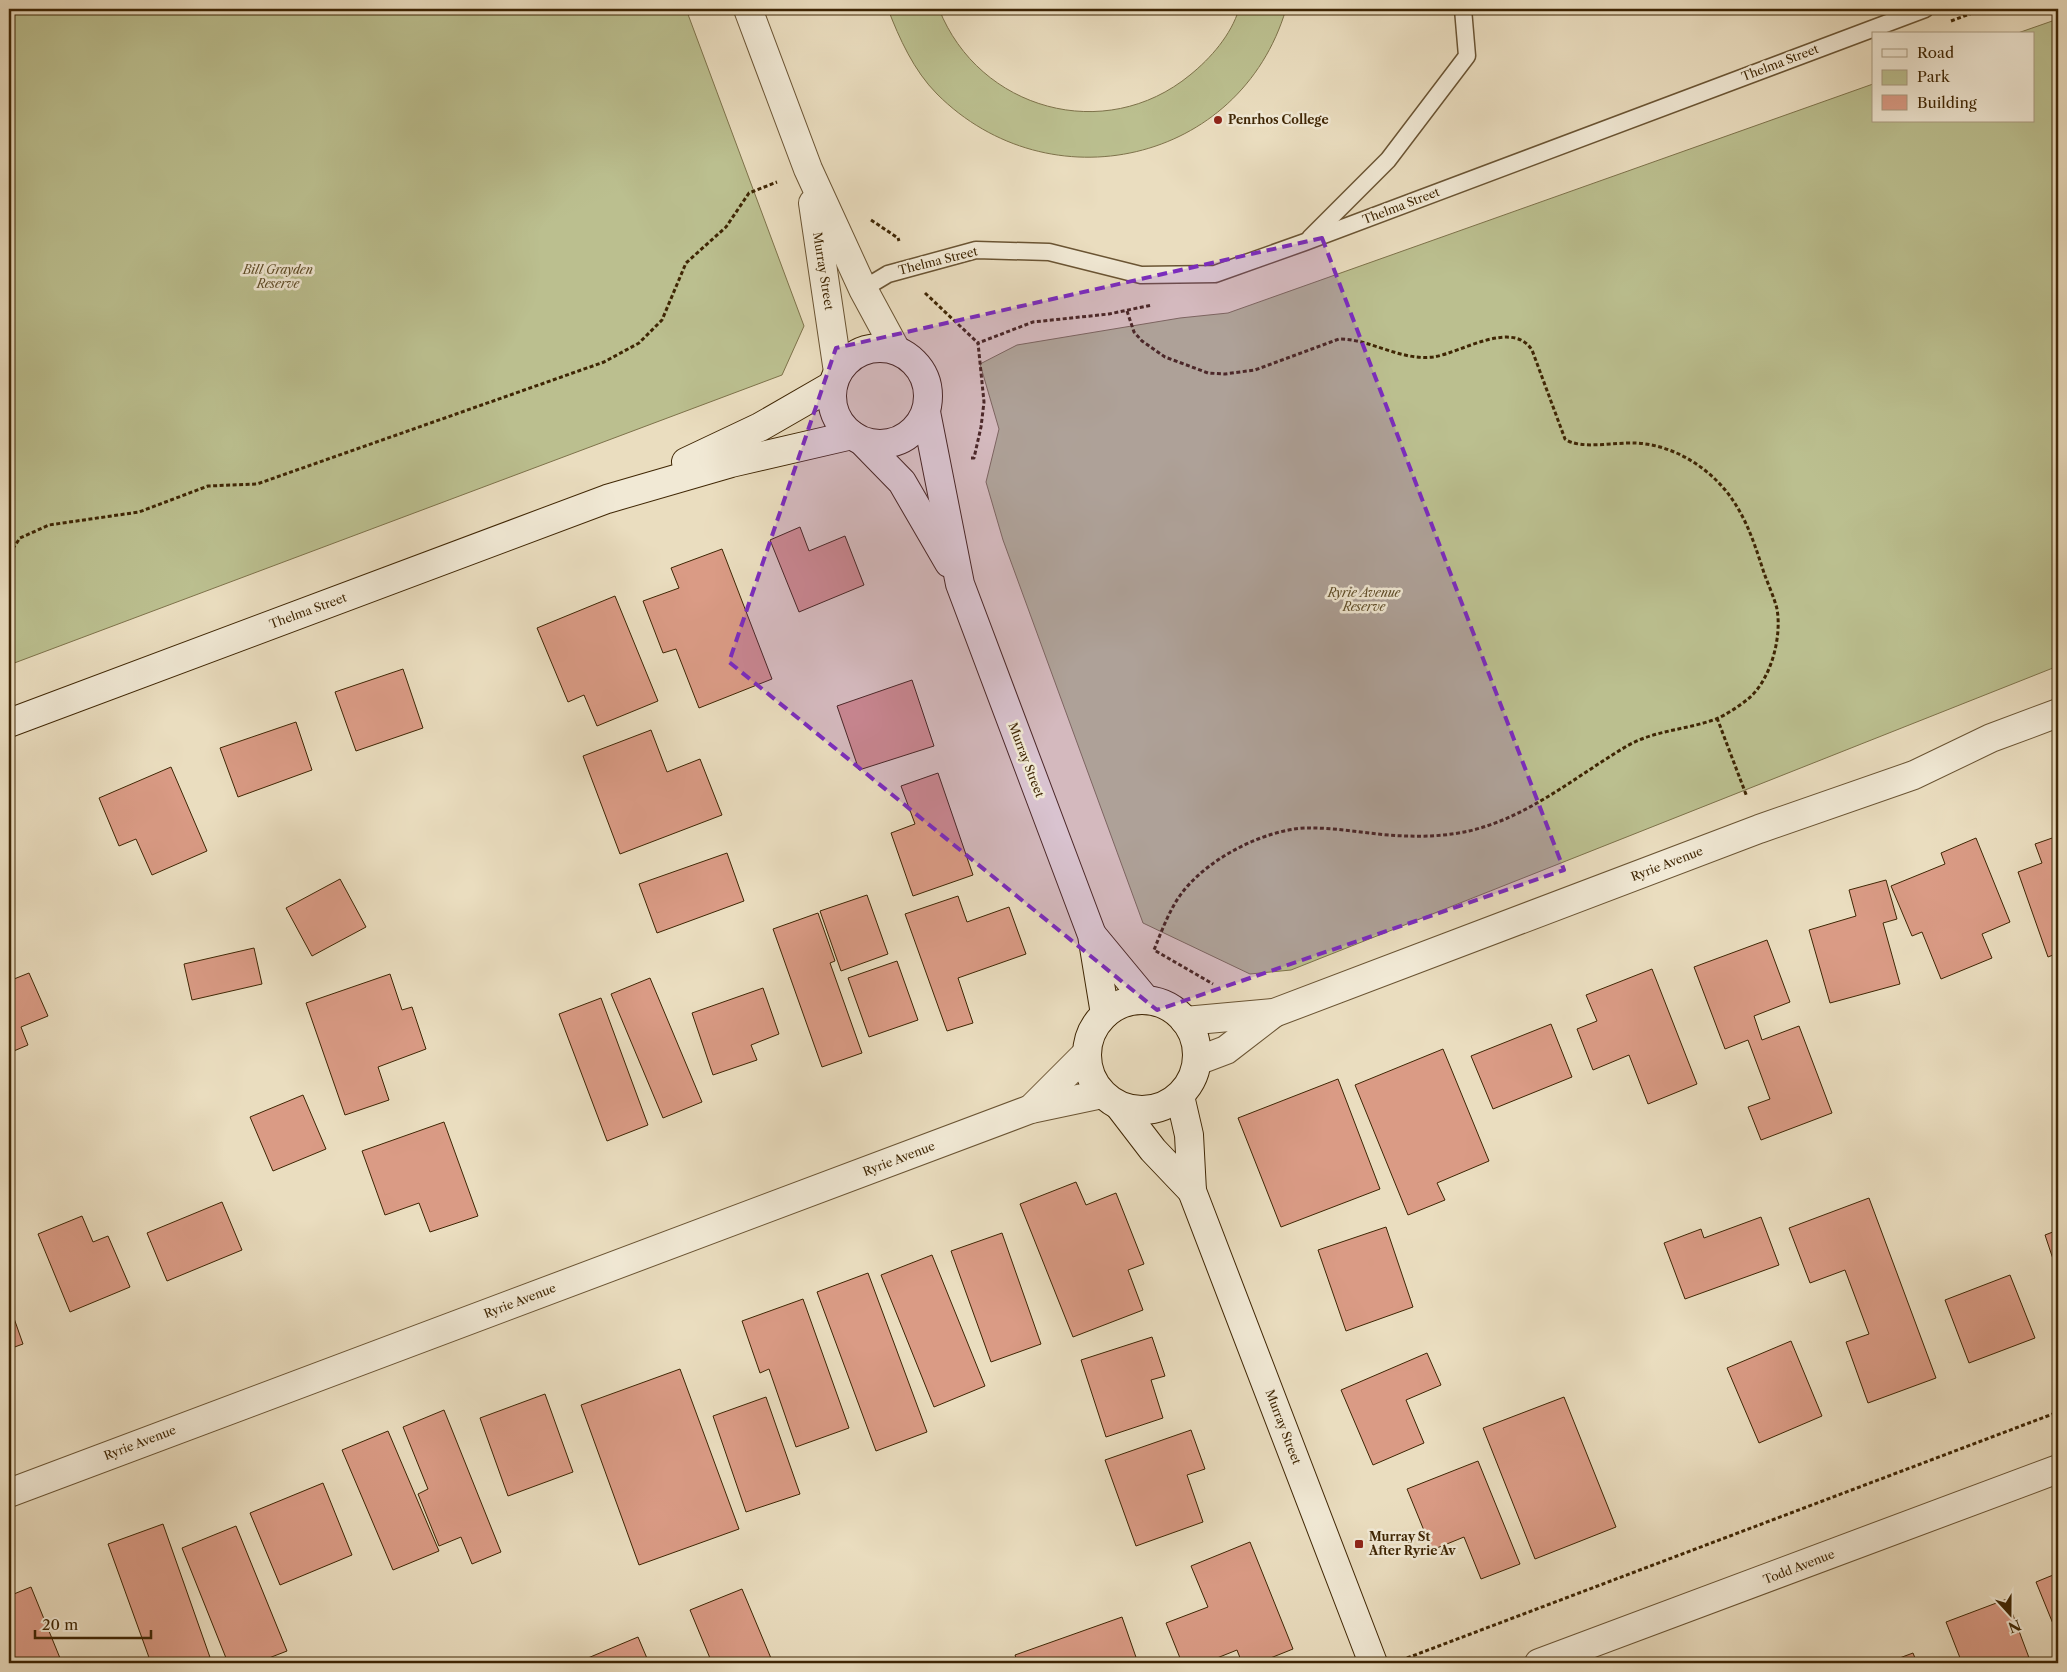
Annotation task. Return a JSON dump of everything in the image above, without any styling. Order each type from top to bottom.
[{"type":"main road","name":"Murray Street","points":[[748,9],[808,169],[863,289],[896,350]]},
{"type":"main road","name":"Murray Street","points":[[808,169],[835,378]]},
{"type":"main road","points":[[880,347],[896,350],[910,357],[920,368],[927,382],[929,397],[926,412],[919,426],[908,436],[894,442],[879,445],[858,438],[841,425],[835,413],[832,399],[835,378],[848,359],[863,351],[880,347]]},
{"type":"main road","name":"Thelma Street","points":[[608,499],[760,427],[835,378]]},
{"type":"main road","name":"Murray Street","points":[[926,412],[960,584]]},
{"type":"main road","name":"Murray Street","points":[[858,438],[902,482],[960,584],[1092,935],[1105,1014]]},
{"type":"main road","name":"Thelma Street","points":[[9,723],[608,499],[731,463],[858,438]]},
{"type":"main road","name":"Ryrie Avenue","points":[[1185,1021],[1274,1012],[1759,829],[1914,774],[1990,738],[2058,713]]},
{"type":"main road","name":"Murray Street","points":[[1092,935],[1146,1000]]},
{"type":"main road","points":[[1146,1000],[1168,1007],[1185,1021],[1195,1041],[1197,1061],[1191,1080],[1180,1096],[1162,1107],[1142,1111],[1111,1100],[1090,1076],[1086,1054],[1091,1032],[1105,1014],[1125,1002],[1146,1000]]},
{"type":"main road","name":"Ryrie Avenue","points":[[1197,1061],[1226,1050],[1274,1012]]},
{"type":"main road","name":"Ryrie Avenue","points":[[1030,1109],[1086,1054]]},
{"type":"main road","name":"Murray Street","points":[[1180,1096],[1190,1135],[1192,1191],[1374,1663]]},
{"type":"main road","name":"Murray Street","points":[[1111,1100],[1153,1150],[1192,1191]]},
{"type":"main road","name":"Ryrie Avenue","points":[[9,1493],[1030,1109],[1111,1100]]},
{"type":"main road","name":"Todd Avenue","points":[[1539,1663],[2058,1469]]},
{"type":"lane","points":[[1305,242],[1388,160],[1467,56],[1463,9]]},
{"type":"lane","name":"Thelma Street","points":[[863,289],[888,274],[976,250],[1049,252],[1141,275],[1215,274],[1925,9]]},
{"type":"path","points":[[9,554],[20,538],[49,525],[139,512],[208,486],[257,484],[604,362],[639,343],[662,320],[686,263],[726,227],[749,194],[808,169]]},
{"type":"path","points":[[868,217],[898,238],[910,268],[923,291],[978,343],[984,402],[982,427],[974,458],[965,459]]},
{"type":"path","points":[[978,343],[1033,322],[1127,311],[1156,304]]},
{"type":"path","points":[[1127,311],[1134,332],[1142,341],[1165,357],[1208,373],[1225,374],[1255,370],[1339,339],[1352,339],[1370,343],[1417,357],[1448,354],[1501,336],[1522,340],[1532,350],[1566,439],[1571,443],[1582,445],[1638,443],[1660,447],[1698,465],[1718,482],[1733,500],[1747,523],[1777,610],[1778,634],[1774,659],[1750,698],[1717,718],[1645,737],[1586,771],[1538,804],[1509,818],[1470,831],[1410,836],[1310,827],[1277,833],[1254,841],[1223,856],[1200,874],[1175,902],[1154,950],[1214,984]]},
{"type":"path","points":[[1717,718],[1759,829]]},
{"type":"path","points":[[1406,1658],[2058,1412]]},
{"type":"highlighted area","points":[[1322,238],[1564,870],[1157,1010],[729,662],[836,348]]},
{"type":"green space","name":"Bill Grayden Reserve","points":[[9,9],[686,9],[804,326],[782,375],[9,665]]},
{"type":"green space","points":[[888,9],[939,9],[958,44],[983,72],[1014,93],[1048,106],[1084,112],[1121,108],[1156,96],[1190,75],[1226,37],[1239,9],[1286,9],[1262,62],[1228,103],[1185,134],[1136,152],[1085,157],[1032,150],[982,129],[937,94],[921,75],[908,54]]},
{"type":"green space","name":"Ryrie Avenue Reserve","points":[[2058,19],[2058,666],[1291,970],[1250,974],[1143,923],[1003,540],[986,482],[999,429],[980,364],[1017,345],[1180,318],[1228,313],[1872,84],[1872,122],[2034,122],[2034,32],[2021,32]]},
{"type":"building","points":[[800,527],[809,551],[845,536],[864,585],[799,612],[770,540]]},
{"type":"building","points":[[722,549],[772,679],[699,708],[676,649],[663,653],[643,601],[679,588],[671,568]]},
{"type":"building","points":[[615,596],[658,701],[597,726],[584,695],[568,702],[537,628]]},
{"type":"building","points":[[403,669],[423,728],[356,751],[335,692]]},
{"type":"building","points":[[912,680],[934,746],[859,770],[837,706]]},
{"type":"building","points":[[296,722],[312,770],[238,797],[220,748]]},
{"type":"building","points":[[651,730],[667,772],[700,759],[722,815],[620,854],[583,756]]},
{"type":"building","points":[[171,767],[207,851],[152,875],[136,839],[119,846],[99,798]]},
{"type":"building","points":[[938,773],[973,875],[913,896],[891,833],[915,824],[901,786]]},
{"type":"building","points":[[2058,836],[2058,953],[2048,957],[2018,872],[2042,863],[2035,844]]},
{"type":"building","points":[[1976,838],[2010,922],[1982,934],[1992,958],[1941,979],[1922,932],[1912,936],[1891,886],[1945,864],[1941,853]]},
{"type":"building","points":[[727,853],[744,901],[657,933],[639,884]]},
{"type":"building","points":[[340,879],[366,927],[312,956],[286,908]]},
{"type":"building","points":[[1886,880],[1897,919],[1883,923],[1900,984],[1830,1003],[1809,930],[1856,916],[1849,890]]},
{"type":"building","points":[[867,895],[888,954],[841,971],[820,911]]},
{"type":"building","points":[[958,896],[967,922],[1009,907],[1026,954],[958,978],[973,1023],[947,1031],[905,914]]},
{"type":"building","points":[[818,913],[835,961],[830,963],[862,1053],[822,1067],[773,929]]},
{"type":"building","points":[[1767,940],[1790,1002],[1754,1016],[1762,1040],[1799,1026],[1832,1113],[1761,1140],[1748,1107],[1770,1099],[1748,1040],[1725,1049],[1694,967]]},
{"type":"building","points":[[254,948],[262,984],[192,1000],[184,964]]},
{"type":"building","points":[[897,961],[918,1020],[869,1037],[848,978]]},
{"type":"building","points":[[1652,969],[1697,1084],[1648,1104],[1629,1055],[1593,1070],[1577,1029],[1597,1021],[1586,995]]},
{"type":"building","points":[[29,973],[48,1016],[21,1027],[28,1045],[9,1053],[9,981]]},
{"type":"building","points":[[390,974],[402,1010],[412,1007],[426,1049],[378,1067],[389,1100],[345,1115],[306,1003]]},
{"type":"building","points":[[650,978],[702,1102],[663,1118],[611,994]]},
{"type":"building","points":[[763,988],[779,1034],[751,1045],[757,1060],[713,1075],[692,1013]]},
{"type":"building","points":[[601,998],[648,1125],[607,1141],[559,1014]]},
{"type":"building","points":[[1551,1024],[1572,1077],[1493,1109],[1471,1056]]},
{"type":"building","points":[[1443,1049],[1489,1161],[1437,1183],[1445,1200],[1408,1215],[1355,1085]]},
{"type":"building","points":[[1338,1079],[1380,1189],[1281,1227],[1238,1118]]},
{"type":"building","points":[[303,1095],[326,1149],[273,1171],[250,1117]]},
{"type":"building","points":[[444,1122],[478,1216],[430,1232],[419,1203],[385,1215],[362,1151]]},
{"type":"building","points":[[1076,1182],[1086,1205],[1116,1193],[1144,1264],[1128,1270],[1143,1310],[1073,1337],[1020,1204]]},
{"type":"building","points":[[1869,1198],[1936,1378],[1868,1403],[1846,1342],[1869,1334],[1845,1270],[1810,1283],[1789,1228]]},
{"type":"building","points":[[222,1202],[242,1250],[167,1281],[147,1233]]},
{"type":"building","points":[[82,1216],[93,1242],[108,1236],[130,1287],[70,1312],[38,1234]]},
{"type":"building","points":[[1761,1217],[1779,1265],[1685,1299],[1664,1243],[1701,1229],[1704,1238]]},
{"type":"building","points":[[1386,1227],[1413,1307],[1346,1331],[1318,1250]]},
{"type":"building","points":[[2058,1230],[2058,1274],[2045,1235]]},
{"type":"building","points":[[1002,1233],[1041,1344],[991,1362],[951,1251]]},
{"type":"building","points":[[932,1255],[985,1386],[934,1407],[881,1275]]},
{"type":"building","points":[[868,1273],[927,1432],[876,1451],[817,1292]]},
{"type":"building","points":[[2010,1275],[2035,1338],[1969,1363],[1945,1300]]},
{"type":"building","points":[[803,1299],[849,1428],[796,1447],[769,1369],[760,1373],[742,1321]]},
{"type":"building","points":[[9,1304],[23,1344],[9,1349]]},
{"type":"building","points":[[1152,1337],[1165,1376],[1151,1380],[1163,1418],[1106,1437],[1081,1360]]},
{"type":"building","points":[[1791,1341],[1822,1416],[1759,1443],[1727,1368]]},
{"type":"building","points":[[1427,1353],[1441,1385],[1406,1400],[1424,1443],[1373,1465],[1341,1390]]},
{"type":"building","points":[[680,1369],[739,1529],[639,1565],[581,1405]]},
{"type":"building","points":[[545,1394],[573,1472],[508,1496],[480,1418]]},
{"type":"building","points":[[766,1397],[800,1494],[746,1512],[713,1416]]},
{"type":"building","points":[[1564,1397],[1616,1527],[1535,1559],[1483,1428]]},
{"type":"building","points":[[444,1410],[501,1552],[472,1564],[461,1537],[439,1546],[418,1494],[428,1489],[403,1427]]},
{"type":"building","points":[[1191,1430],[1205,1469],[1187,1475],[1203,1522],[1136,1546],[1105,1460]]},
{"type":"building","points":[[388,1431],[439,1551],[393,1570],[342,1450]]},
{"type":"building","points":[[1478,1461],[1520,1564],[1481,1579],[1464,1537],[1432,1550],[1407,1489]]},
{"type":"building","points":[[323,1483],[352,1555],[280,1585],[250,1513]]},
{"type":"building","points":[[163,1524],[212,1663],[151,1663],[108,1544]]},
{"type":"building","points":[[236,1526],[287,1651],[256,1663],[228,1663],[182,1548]]},
{"type":"building","points":[[1250,1542],[1293,1649],[1258,1663],[1242,1663],[1237,1650],[1212,1660],[1213,1663],[1182,1663],[1166,1623],[1208,1607],[1191,1566]]},
{"type":"building","points":[[2058,1573],[2058,1636],[2036,1582]]},
{"type":"building","points":[[31,1587],[62,1663],[9,1663],[9,1596]]},
{"type":"building","points":[[742,1589],[773,1663],[712,1663],[690,1610]]},
{"type":"building","points":[[2007,1599],[2031,1663],[1962,1663],[1946,1622]]},
{"type":"building","points":[[1122,1617],[1138,1663],[1018,1663],[1015,1655]]},
{"type":"building","points":[[638,1637],[649,1663],[576,1663]]},
{"type":"building","points":[[1913,1653],[1917,1663],[1886,1663]]},
{"type":"place","name":"Penrhos College","points":[[1218,120]]},
{"type":"place","name":"Murray St After Ryrie Av","points":[[1359,1544]]}]
